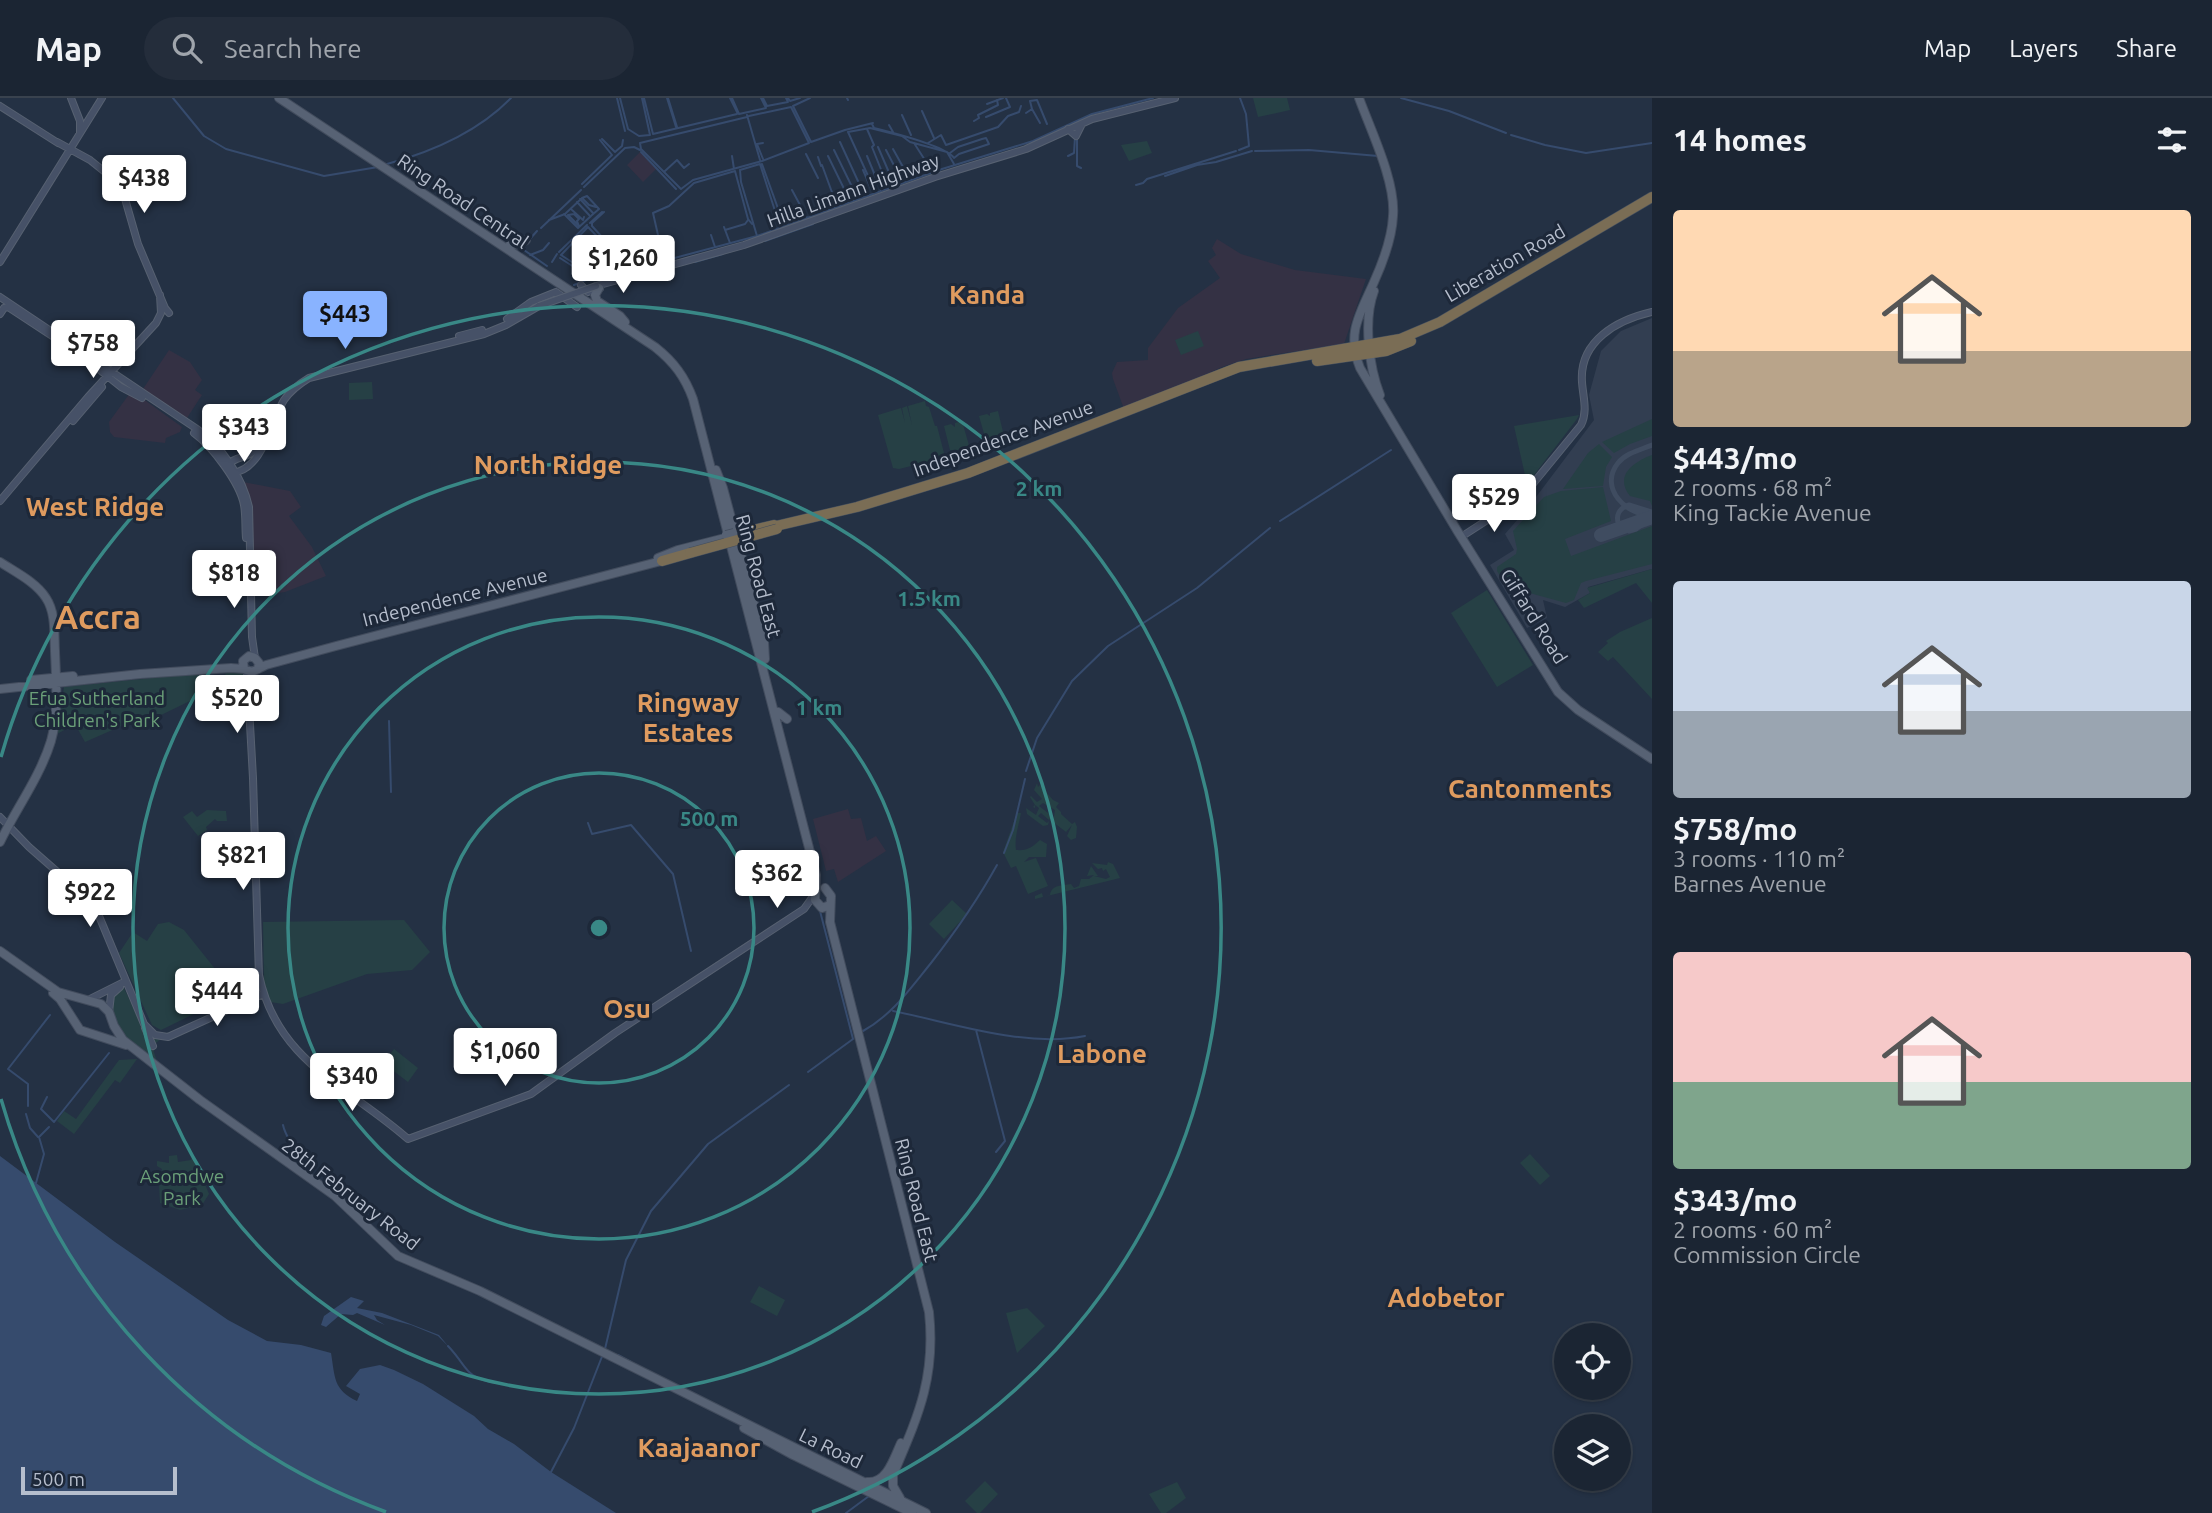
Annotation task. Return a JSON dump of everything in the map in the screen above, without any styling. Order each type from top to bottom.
[{"type":"highway","name":"Liberation Road","points":[[1385,347],[1440,322],[1652,197]]},
{"type":"highway","name":"Liberation Road","points":[[1349,352],[1370,344],[1385,347],[1423,336],[1652,204]]},
{"type":"highway","name":"Independence Avenue","points":[[662,559],[857,507],[976,470],[1239,367],[1349,352]]},
{"type":"highway","name":"Independence Avenue","points":[[803,521],[871,508],[969,477],[1242,370],[1349,352]]},
{"type":"highway","points":[[857,507],[867,494],[880,500]]},
{"type":"highway","points":[[732,540],[792,520],[803,521]]},
{"type":"main road","points":[[71,98],[80,126],[79,136]]},
{"type":"main road","points":[[0,262],[102,98]]},
{"type":"main road","points":[[273,98],[353,151],[370,159]]},
{"type":"main road","name":"Ring Road Central","points":[[279,98],[370,159],[384,165],[520,251],[625,324],[678,368],[688,385],[703,427],[736,566]]},
{"type":"main road","name":"Ring Road Central","points":[[286,98],[494,241],[520,251]]},
{"type":"main road","name":"Hilla Limann Highway","points":[[509,320],[537,305],[744,242],[934,174],[1026,145],[1087,117],[1162,98]]},
{"type":"main road","name":"Hilla Limann Highway","points":[[596,286],[757,241],[935,177],[1026,149],[1083,122],[1175,98]]},
{"type":"main road","points":[[1349,352],[1360,310],[1381,264],[1394,213],[1389,182],[1361,98]]},
{"type":"main road","name":"Giffard Road","points":[[1361,98],[1392,181],[1396,208],[1390,248],[1369,306],[1370,344],[1376,385],[1462,539],[1561,689],[1582,709],[1649,756]]},
{"type":"main road","points":[[0,106],[93,163],[121,185],[138,243],[165,312],[160,323],[110,375],[0,506]]},
{"type":"main road","points":[[76,112],[83,119],[94,111]]},
{"type":"main road","points":[[520,251],[549,281],[613,323],[625,324]]},
{"type":"main road","points":[[677,270],[682,263]]},
{"type":"main road","points":[[548,294],[551,289],[549,281]]},
{"type":"main road","points":[[581,285],[588,292],[596,286]]},
{"type":"main road","points":[[596,286],[597,301],[620,316],[625,324]]},
{"type":"main road","points":[[509,320],[525,305],[557,292],[577,307]]},
{"type":"main road","points":[[0,297],[110,375],[197,429],[223,452],[242,487],[249,507],[251,588],[259,596],[251,603],[259,993],[286,1040],[329,1080],[408,1139],[531,1094],[615,1033],[804,909],[818,888],[825,888]]},
{"type":"main road","points":[[243,469],[262,449],[280,408],[296,387],[316,375],[377,360],[384,365],[388,357],[484,332],[567,299]]},
{"type":"main road","points":[[2,311],[8,307],[30,319],[110,375],[119,373],[121,383],[199,436],[232,468],[244,503],[248,650],[251,664]]},
{"type":"main road","points":[[0,500],[165,312]]},
{"type":"main road","points":[[1462,539],[1527,491],[1581,425],[1586,413],[1582,370],[1595,340],[1615,326],[1652,312]]},
{"type":"main road","points":[[232,468],[257,450],[278,405],[290,388],[303,379],[318,372],[469,336],[478,342],[484,332]]},
{"type":"main road","points":[[1370,344],[1374,340],[1385,347],[1373,367]]},
{"type":"main road","name":"Giffard Road","points":[[1349,352],[1462,539],[1567,705],[1649,756]]},
{"type":"main road","points":[[110,375],[110,382],[121,383],[138,392]]},
{"type":"main road","points":[[199,436],[232,468],[243,469]]},
{"type":"main road","points":[[232,468],[243,462],[242,487]]},
{"type":"main road","name":"Ring Road Central","points":[[713,468],[724,502]]},
{"type":"main road","name":"Ring Road Central","points":[[713,468],[713,484],[732,540]]},
{"type":"main road","name":"Ring Road East","points":[[724,502],[811,851],[820,880],[831,896],[823,906]]},
{"type":"main road","name":"Ring Road East","points":[[732,540],[764,642],[762,656]]},
{"type":"main road","name":"Independence Avenue","points":[[0,687],[251,664],[336,646],[662,559],[679,558],[732,540]]},
{"type":"main road","points":[[0,564],[37,590],[47,603],[51,621],[56,697],[54,730],[47,752],[5,821]]},
{"type":"main road","name":"Ring Road East","points":[[736,566],[762,656]]},
{"type":"main road","name":"Independence Avenue","points":[[0,687],[104,675],[251,664]]},
{"type":"main road","points":[[0,842],[5,821],[39,763],[49,739],[55,680]]},
{"type":"main road","points":[[56,697],[68,681]]},
{"type":"main road","name":"Ring Road East","points":[[772,698],[785,722],[787,757]]},
{"type":"main road","points":[[5,821],[95,906],[125,983],[147,1023],[160,1033],[197,1021]]},
{"type":"main road","points":[[5,821],[98,906],[125,983]]},
{"type":"main road","name":"Ring Road East","points":[[811,851],[817,882],[815,894],[823,906],[926,1299],[931,1331],[921,1408],[884,1491]]},
{"type":"main road","points":[[57,872],[68,876]]},
{"type":"main road","points":[[804,909],[823,906]]},
{"type":"main road","points":[[0,953],[58,996],[80,1030],[96,1036],[108,1030],[111,995],[125,983]]},
{"type":"main road","points":[[0,953],[58,992],[101,1004],[110,1015]]},
{"type":"main road","points":[[71,1017],[74,1005],[125,983]]},
{"type":"main road","points":[[145,1027],[155,1035],[164,1037],[259,993]]},
{"type":"main road","points":[[138,1007],[153,1046]]},
{"type":"main road","name":"28th February Road","points":[[110,1015],[121,1037],[135,1050],[335,1196],[398,1256],[480,1291],[605,1352]]},
{"type":"main road","name":"28th February Road","points":[[96,1036],[125,1044],[135,1050]]},
{"type":"main road","name":"La Road","points":[[605,1352],[912,1513]]},
{"type":"main road","name":"La Road","points":[[821,1464],[884,1491],[926,1513]]},
{"type":"main road","points":[[863,1482],[877,1483],[890,1474],[901,1500]]},
{"type":"main road","points":[[873,1493],[881,1494],[884,1491]]},
{"type":"shaded area","points":[[640,152],[656,169],[643,182],[627,165]]},
{"type":"shaded area","points":[[1217,239],[1241,254],[1295,270],[1366,279],[1344,344],[1246,359],[1124,409],[1112,373],[1117,362],[1148,360],[1148,348],[1178,308],[1220,278],[1208,261],[1216,255],[1212,248]]},
{"type":"shaded area","points":[[1652,318],[1652,569],[1588,587],[1590,593],[1565,607],[1543,600],[1547,618],[1527,628],[1490,565],[1514,550],[1505,534],[1594,420],[1589,395],[1601,351],[1621,331]]},
{"type":"shaded area","points":[[169,350],[190,362],[202,380],[195,390],[202,395],[187,418],[143,389]]},
{"type":"shaded area","points":[[130,393],[182,427],[180,432],[166,438],[165,443],[114,437],[110,432],[109,422]]},
{"type":"shaded area","points":[[243,482],[290,491],[301,507],[289,516],[312,547],[326,576],[285,592],[264,595],[254,591]]},
{"type":"shaded area","points":[[848,809],[851,819],[861,818],[867,841],[876,836],[886,851],[838,882],[834,869],[826,871],[813,819]]},
{"type":"green space","points":[[1253,98],[1287,98],[1290,110],[1258,117]]},
{"type":"green space","points":[[1147,141],[1152,153],[1129,161],[1121,145]]},
{"type":"green space","points":[[1198,331],[1204,346],[1181,355],[1175,340]]},
{"type":"green space","points":[[372,382],[373,399],[349,400],[349,383]]},
{"type":"green space","points":[[925,401],[937,426],[944,453],[939,459],[899,469],[893,468],[878,415],[901,408],[905,423],[902,408],[907,406],[912,425],[908,406]]},
{"type":"green space","points":[[998,411],[1004,436],[1001,440],[987,444],[979,416],[990,416],[990,413]]},
{"type":"green space","points":[[1579,415],[1577,419],[1527,484],[1514,426]]},
{"type":"green space","points":[[1652,419],[1652,436],[1614,453],[1602,442]]},
{"type":"green space","points":[[962,421],[970,449],[954,453],[950,450],[944,426],[951,424],[955,427],[955,423]]},
{"type":"green space","points":[[1599,444],[1612,457],[1606,467],[1603,486],[1563,489],[1588,453]]},
{"type":"green space","points":[[1652,455],[1652,506],[1650,501],[1630,496],[1624,482],[1632,466]]},
{"type":"green space","points":[[1603,487],[1611,521],[1565,539],[1571,556],[1652,526],[1652,564],[1581,583],[1574,600],[1566,603],[1507,587],[1497,567],[1516,554],[1513,531],[1544,497],[1561,491]]},
{"type":"green space","points":[[1652,569],[1652,603],[1636,583],[1584,608],[1578,600],[1590,593],[1587,588]]},
{"type":"green space","points":[[1487,590],[1533,665],[1497,687],[1451,613]]},
{"type":"green space","points":[[1652,618],[1652,699],[1613,657],[1608,661],[1598,652],[1608,643],[1606,641],[1620,632]]},
{"type":"green space","points":[[225,672],[241,672],[245,675],[247,692],[231,690]]},
{"type":"green space","name":"Efua Sutherland Children's Park","points":[[201,673],[203,698],[194,699],[159,716],[142,717],[85,742],[75,724],[57,734],[64,687]]},
{"type":"green space","points":[[1037,783],[1038,787],[1040,785],[1059,803],[1056,807],[1061,814],[1072,824],[1075,822],[1076,838],[1071,840],[1067,836],[1072,825],[1066,832],[1053,822],[1055,810],[1043,803],[1039,806],[1052,816],[1049,820],[1041,813],[1038,816],[1047,823],[1049,821],[1048,825],[1043,826],[1027,814],[1026,808],[1036,815],[1039,808],[1031,796],[1037,802],[1042,799],[1034,790]]},
{"type":"green space","points":[[207,810],[226,811],[227,821],[215,819],[206,827],[207,830],[198,836],[183,817],[192,811],[197,817]]},
{"type":"green space","points":[[1017,813],[1021,813],[1016,850],[1030,848],[1040,840],[1047,844],[1046,857],[1029,857],[1024,862],[1036,858],[1048,886],[1028,894],[1016,866],[1011,868],[1003,852]]},
{"type":"green space","points":[[1108,862],[1113,864],[1120,878],[1035,899],[1035,896],[1042,893],[1043,897],[1050,895],[1058,886],[1079,886],[1081,879],[1089,879],[1094,875],[1087,876],[1091,866],[1098,876],[1094,876],[1106,879],[1110,877],[1106,869],[1098,869],[1092,863],[1107,865]]},
{"type":"green space","points":[[952,900],[967,914],[944,939],[929,924]]},
{"type":"green space","points":[[404,920],[430,952],[412,970],[367,974],[283,1004],[270,1002],[264,983],[263,922]]},
{"type":"green space","points":[[169,922],[184,930],[216,970],[220,982],[200,1011],[161,1030],[152,1025],[119,953],[133,932],[147,941],[158,924]]},
{"type":"green space","points":[[124,988],[143,1029],[161,1039],[152,1046],[158,1065],[126,1037],[116,1021],[111,1000],[118,990]]},
{"type":"green space","points":[[394,1049],[418,1068],[408,1082],[383,1063]]},
{"type":"green space","points":[[137,1059],[120,1083],[115,1080],[74,1134],[57,1121],[64,1111],[76,1119],[119,1060]]},
{"type":"green space","points":[[1530,1154],[1550,1176],[1540,1185],[1520,1163]]},
{"type":"green space","name":"Asomdwe Park","points":[[177,1155],[178,1162],[191,1160],[193,1155],[209,1194],[202,1205],[180,1210],[160,1203],[159,1183],[162,1169],[157,1166],[157,1161],[169,1163],[169,1156]]},
{"type":"green space","points":[[759,1286],[785,1300],[777,1316],[750,1302]]},
{"type":"green space","points":[[1027,1308],[1045,1326],[1017,1353],[1006,1313]]},
{"type":"green space","points":[[985,1481],[998,1494],[977,1513],[965,1501]]},
{"type":"green space","points":[[1177,1482],[1186,1498],[1166,1513],[1161,1513],[1149,1494]]},
{"type":"water","points":[[0,1156],[115,1242],[228,1320],[267,1341],[301,1345],[331,1353],[336,1382],[349,1397],[357,1401],[360,1394],[346,1386],[360,1369],[380,1365],[394,1370],[423,1384],[474,1416],[488,1429],[616,1513],[0,1513]]},
{"type":"water","points":[[351,1297],[364,1301],[357,1308],[382,1313],[439,1335],[448,1346],[438,1336],[374,1315],[385,1325],[357,1313],[341,1314],[326,1327],[321,1325],[324,1316]]},
{"type":"waterway","points":[[173,98],[204,136],[226,149],[324,176],[378,167]]},
{"type":"waterway","points":[[387,164],[420,153],[469,131],[511,98]]},
{"type":"waterway","points":[[617,98],[625,131]]},
{"type":"waterway","points":[[620,98],[628,129],[639,136],[650,135],[642,98]]},
{"type":"waterway","points":[[644,98],[653,134],[737,114]]},
{"type":"waterway","points":[[667,98],[676,127]]},
{"type":"waterway","points":[[668,98],[677,127]]},
{"type":"waterway","points":[[730,98],[737,112]]},
{"type":"waterway","points":[[732,98],[739,114],[766,108],[761,98]]},
{"type":"waterway","points":[[763,98],[767,106],[788,102],[786,98]]},
{"type":"waterway","points":[[788,98],[790,101],[800,98]]},
{"type":"waterway","points":[[810,98],[793,106],[811,142],[873,123]]},
{"type":"waterway","points":[[987,104],[1003,98]]},
{"type":"waterway","points":[[986,117],[1010,107],[1006,98]]},
{"type":"waterway","points":[[615,247],[616,264],[622,272],[757,236],[942,169],[1033,141],[1092,114],[1153,98]]},
{"type":"waterway","points":[[1239,150],[1249,146],[1246,114],[1240,98]]},
{"type":"waterway","points":[[1401,98],[1449,111],[1506,133]]},
{"type":"waterway","points":[[974,121],[979,118],[978,115],[998,105],[997,100]]},
{"type":"waterway","points":[[1026,113],[1032,109],[1030,101],[1037,100],[1047,124]]},
{"type":"waterway","points":[[928,143],[941,135],[946,145],[998,127],[1008,116],[1019,112],[1021,106]]},
{"type":"waterway","points":[[747,117],[640,143],[641,149],[681,189],[693,180],[762,161],[809,143],[791,107],[749,116]]},
{"type":"waterway","points":[[1032,109],[1040,123]]},
{"type":"waterway","points":[[922,111],[934,138]]},
{"type":"waterway","points":[[747,115],[760,160]]},
{"type":"waterway","points":[[902,115],[911,135]]},
{"type":"waterway","points":[[872,124],[874,128],[940,149],[954,158],[989,144],[986,138],[958,147],[950,153]]},
{"type":"waterway","points":[[889,125],[893,132]]},
{"type":"waterway","points":[[875,191],[848,132],[870,128],[902,136],[910,142],[947,152],[954,164]]},
{"type":"waterway","points":[[867,129],[888,187]]},
{"type":"waterway","points":[[1511,135],[1586,153],[1652,143]]},
{"type":"waterway","points":[[1068,156],[1074,153],[1075,137]]},
{"type":"waterway","points":[[1077,137],[1077,166],[1081,168]]},
{"type":"waterway","points":[[602,139],[615,152],[622,146],[623,140]]},
{"type":"waterway","points":[[582,184],[612,155],[600,140]]},
{"type":"waterway","points":[[840,142],[863,192]]},
{"type":"waterway","points":[[763,143],[757,144],[763,159]]},
{"type":"waterway","points":[[908,177],[930,168],[914,143]]},
{"type":"waterway","points":[[584,187],[625,148],[634,147],[640,150]]},
{"type":"waterway","points":[[878,147],[894,184]]},
{"type":"waterway","points":[[893,149],[908,176]]},
{"type":"waterway","points":[[834,150],[856,195]]},
{"type":"waterway","points":[[886,150],[901,179]]},
{"type":"waterway","points":[[1255,151],[1309,150],[1378,156]]},
{"type":"waterway","points":[[1136,185],[1147,179],[1236,151]]},
{"type":"waterway","points":[[1165,176],[1252,151]]},
{"type":"waterway","points":[[641,152],[676,189]]},
{"type":"waterway","points":[[806,154],[818,178]]},
{"type":"waterway","points":[[732,156],[734,169]]},
{"type":"waterway","points":[[828,156],[850,201]]},
{"type":"waterway","points":[[867,156],[881,190]]},
{"type":"waterway","points":[[818,157],[821,166]]},
{"type":"waterway","points":[[665,171],[677,160],[684,168],[689,164]]},
{"type":"waterway","points":[[757,236],[740,170],[760,164],[776,214]]},
{"type":"waterway","points":[[762,164],[784,225]]},
{"type":"waterway","points":[[822,165],[837,206]]},
{"type":"waterway","points":[[863,170],[872,191]]},
{"type":"waterway","points":[[658,235],[653,213],[669,206],[694,183],[735,171],[748,219],[752,224]]},
{"type":"waterway","points":[[541,228],[581,190]]},
{"type":"waterway","points":[[792,190],[807,218]]},
{"type":"waterway","points":[[840,194],[843,203]]},
{"type":"waterway","points":[[549,220],[565,214],[587,196],[599,209],[592,215]]},
{"type":"waterway","points":[[582,198],[589,205],[596,207]]},
{"type":"waterway","points":[[580,199],[593,213]]},
{"type":"waterway","points":[[577,202],[590,216]]},
{"type":"waterway","points":[[572,210],[583,220],[584,217]]},
{"type":"waterway","points":[[590,223],[602,212]]},
{"type":"waterway","points":[[604,212],[592,226],[612,248]]},
{"type":"waterway","points":[[564,214],[578,228],[591,216]]},
{"type":"waterway","points":[[568,215],[574,214],[579,219],[579,226]]},
{"type":"waterway","points":[[790,214],[793,223]]},
{"type":"waterway","points":[[568,215],[579,226]]},
{"type":"waterway","points":[[725,230],[745,224],[748,220]]},
{"type":"waterway","points":[[765,241],[813,224]]},
{"type":"waterway","points":[[559,252],[587,225]]},
{"type":"waterway","points":[[609,249],[588,227],[561,255],[595,277],[614,273]]},
{"type":"waterway","points":[[724,227],[730,243]]},
{"type":"waterway","points":[[529,240],[537,231]]},
{"type":"waterway","points":[[711,235],[715,247]]},
{"type":"waterway","points":[[616,247],[652,237]]},
{"type":"waterway","points":[[530,255],[543,250],[549,243]]},
{"type":"waterway","points":[[525,245],[524,250],[547,266]]},
{"type":"waterway","points":[[552,262],[557,254]]},
{"type":"waterway","points":[[695,262],[723,254]]},
{"type":"waterway","points":[[560,258],[591,278],[574,285]]},
{"type":"waterway","points":[[1280,521],[1391,450]]},
{"type":"waterway","points":[[1026,771],[1037,738],[1072,681],[1108,646],[1197,588],[1270,528]]},
{"type":"waterway","points":[[389,721],[391,792]]},
{"type":"waterway","points":[[1004,853],[1013,830],[1025,779]]},
{"type":"waterway","points":[[588,823],[592,834],[631,825],[673,874],[691,951]]},
{"type":"waterway","points":[[863,1031],[892,1009],[916,982],[966,916],[997,865]]},
{"type":"waterway","points":[[808,1072],[853,1039],[820,911]]},
{"type":"waterway","points":[[893,1011],[1014,1037],[1062,1039],[1085,1036]]},
{"type":"waterway","points":[[28,1106],[28,1084],[8,1069],[50,1015]]},
{"type":"waterway","points":[[976,1030],[1005,1141],[996,1152]]},
{"type":"waterway","points":[[47,1097],[41,1109],[54,1122],[109,1053]]},
{"type":"waterway","points":[[605,1349],[626,1260],[651,1211],[708,1144],[789,1085]]},
{"type":"waterway","points":[[26,1114],[30,1128],[38,1137]]},
{"type":"waterway","points":[[283,1125],[299,1165]]},
{"type":"waterway","points":[[36,1183],[44,1154],[39,1137],[49,1127]]},
{"type":"waterway","points":[[448,1346],[472,1374],[496,1383]]},
{"type":"waterway","points":[[551,1472],[574,1428],[603,1354]]},
{"type":"waterway","points":[[618,1355],[631,1362]]},
{"type":"waterway","points":[[846,1513],[869,1496]]},
{"type":"taxiway","points":[[1652,445],[1621,460],[1613,472],[1611,482],[1613,491],[1625,506],[1633,511],[1652,515]]},
{"type":"taxiway","points":[[1652,512],[1629,505],[1620,510],[1617,519],[1619,525],[1629,531],[1652,517]]},
{"type":"runway","points":[[1601,535],[1652,517]]},
{"type":"district","name":"Kanda","points":[[987,294]]},
{"type":"district","name":"North Ridge","points":[[548,464]]},
{"type":"district","name":"West Ridge","points":[[95,506]]},
{"type":"district","name":"Accra","points":[[98,616]]},
{"type":"district","name":"Ringway Estates","points":[[688,717]]},
{"type":"district","name":"Cantonments","points":[[1530,788]]},
{"type":"district","name":"Osu","points":[[627,1008]]},
{"type":"district","name":"Labone","points":[[1102,1053]]},
{"type":"district","name":"Adobetor","points":[[1446,1297]]},
{"type":"district","name":"Kaajaanor","points":[[699,1447]]}]
